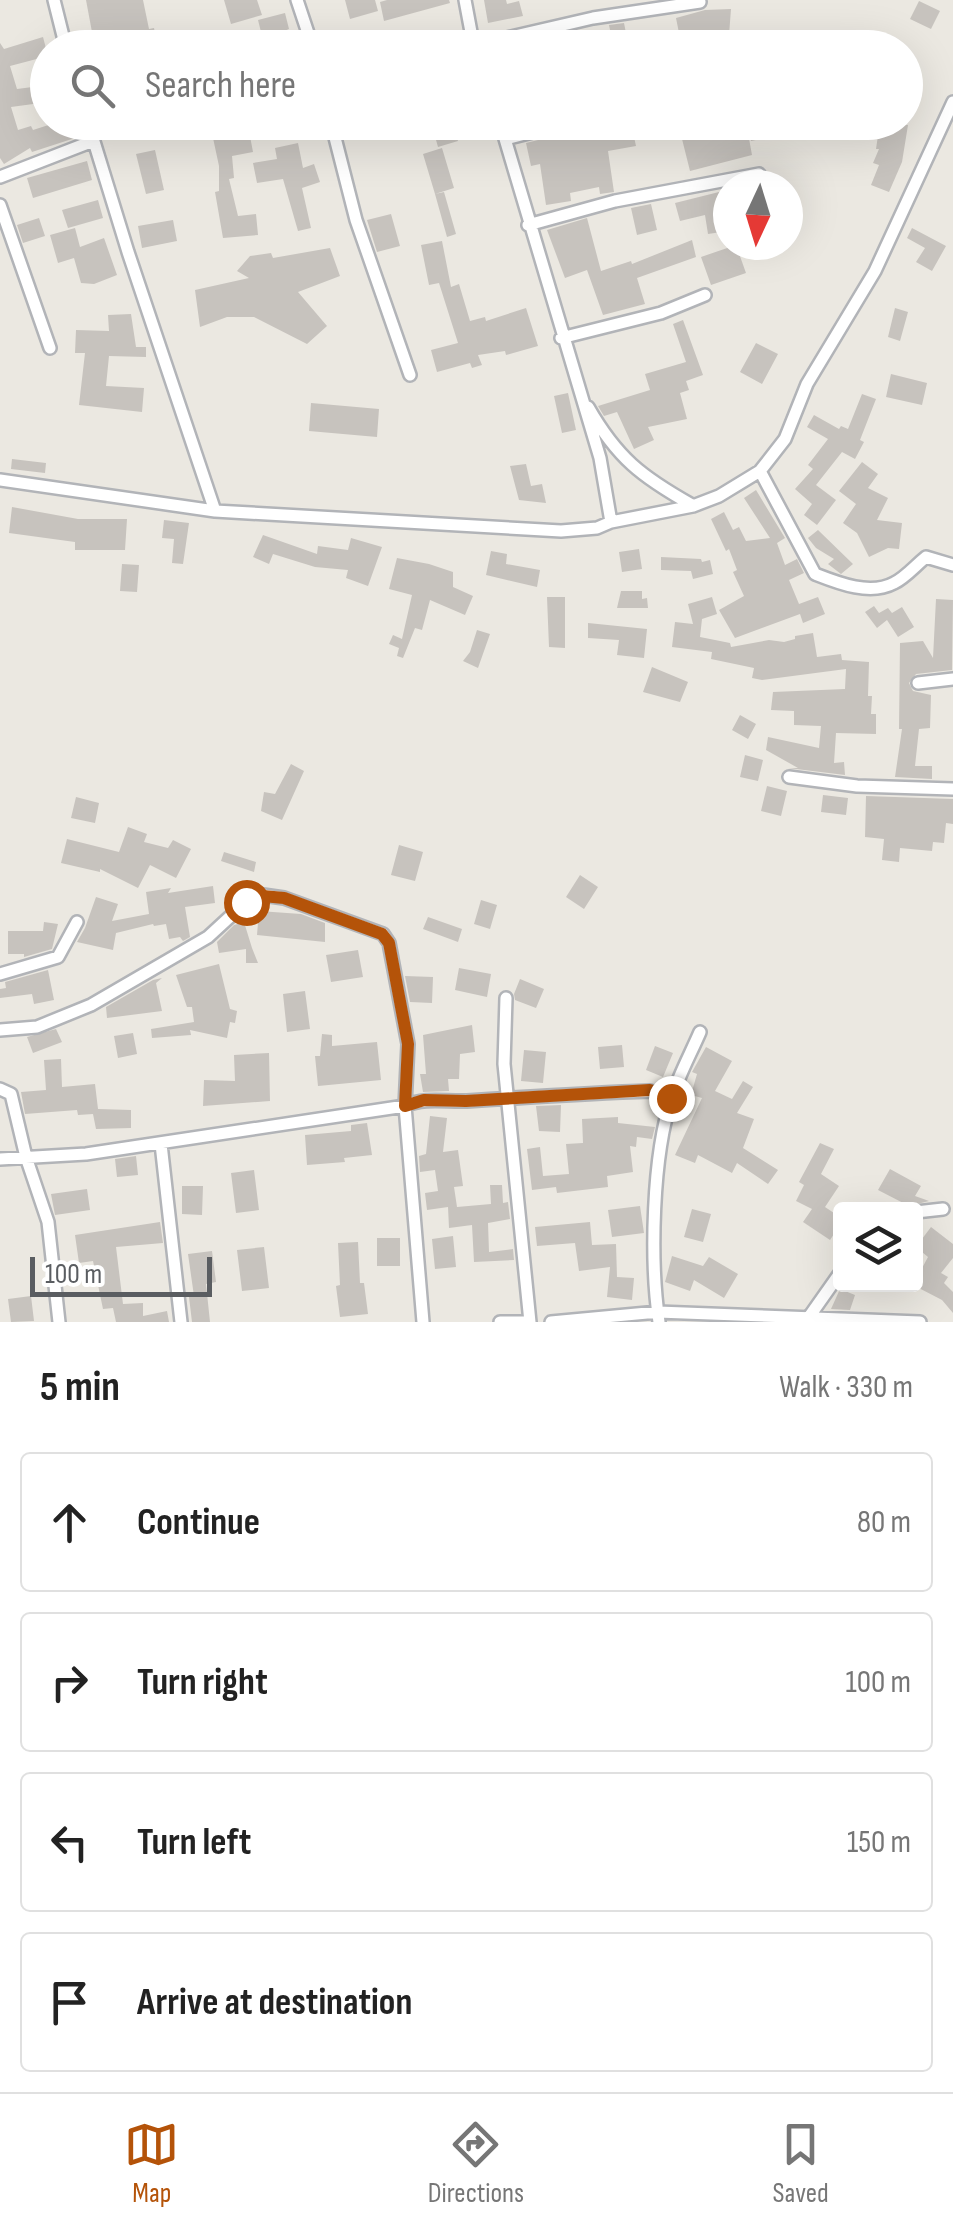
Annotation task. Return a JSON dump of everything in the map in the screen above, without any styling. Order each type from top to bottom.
[{"type":"street","points":[[54,0],[62,30]]},
{"type":"street","points":[[297,0],[307,30]]},
{"type":"street","points":[[466,0],[469,30]]},
{"type":"street","points":[[543,30],[700,2]]},
{"type":"street","points":[[0,480],[215,512],[562,531],[597,528],[694,506],[760,472],[786,439],[807,384],[875,270],[953,102]]},
{"type":"street","points":[[336,140],[356,220],[410,375]]},
{"type":"street","points":[[506,140],[600,458],[612,522]]},
{"type":"street","points":[[0,176],[93,141],[215,512]]},
{"type":"street","points":[[528,225],[615,201],[713,183]]},
{"type":"street","points":[[0,205],[50,348]]},
{"type":"street","points":[[562,338],[661,314],[706,295]]},
{"type":"street","points":[[576,386],[608,442],[659,487],[694,506]]},
{"type":"street","points":[[760,472],[815,574],[870,588],[893,584],[926,557],[953,565]]},
{"type":"street","points":[[918,683],[953,679]]},
{"type":"street","points":[[789,777],[856,786],[953,789]]},
{"type":"street","points":[[0,1030],[37,1027],[91,1005],[208,937],[246,902],[263,896],[284,898],[375,929],[389,943],[408,1044],[405,1106],[423,1322]]},
{"type":"street","points":[[0,974],[58,957],[77,922]]},
{"type":"street","points":[[500,1322],[527,1322],[506,1096],[502,1034],[506,998]]},
{"type":"street","points":[[658,1317],[653,1291],[656,1185],[671,1098],[700,1032]]},
{"type":"street","points":[[0,1089],[11,1094],[26,1157],[48,1222],[59,1322]]},
{"type":"street","points":[[0,1159],[161,1144],[424,1100],[650,1090],[671,1098]]},
{"type":"street","points":[[161,1144],[180,1322]]},
{"type":"street","points":[[923,1211],[943,1209]]},
{"type":"street","points":[[813,1320],[833,1285]]},
{"type":"street","points":[[552,1322],[658,1317],[920,1322]]},
{"type":"building","points":[[86,0],[143,0],[149,29],[154,30],[92,30]]},
{"type":"building","points":[[224,0],[257,0],[262,15],[231,24]]},
{"type":"building","points":[[345,0],[375,0],[378,11],[350,19]]},
{"type":"building","points":[[484,0],[506,0],[507,4],[519,1],[523,16],[488,23]]},
{"type":"building","points":[[919,1],[940,11],[931,29],[910,19]]},
{"type":"building","points":[[380,2],[450,3],[384,21]]},
{"type":"building","points":[[731,9],[729,30],[678,30],[676,18],[705,10]]},
{"type":"building","points":[[285,13],[289,29],[260,30],[258,20]]},
{"type":"building","points":[[624,23],[625,30],[610,30],[609,25]]},
{"type":"building","points":[[30,41],[30,61],[10,66],[17,89],[30,87],[30,104],[11,107],[18,130],[30,126],[30,140],[69,140],[32,152],[30,148],[4,164],[0,158],[0,43],[4,49]]},
{"type":"building","points":[[213,140],[251,140],[253,152],[232,156],[234,178],[229,179],[238,216],[256,214],[258,235],[223,238],[215,192],[219,191]]},
{"type":"building","points":[[436,140],[458,140],[458,141],[438,147]]},
{"type":"building","points":[[635,140],[636,146],[608,151],[614,192],[600,194],[599,187],[570,193],[571,201],[546,205],[540,164],[531,166],[526,143]]},
{"type":"building","points":[[682,140],[749,140],[752,155],[690,171]]},
{"type":"building","points":[[877,140],[906,140],[902,162],[889,192],[871,185],[879,165],[873,163]]},
{"type":"building","points":[[298,143],[303,168],[314,164],[320,182],[302,188],[311,228],[298,231],[283,179],[257,183],[253,163],[277,159],[275,148]]},
{"type":"building","points":[[442,148],[454,188],[435,194],[423,154]]},
{"type":"building","points":[[155,150],[164,190],[146,194],[136,154]]},
{"type":"building","points":[[87,161],[92,180],[33,198],[27,178]]},
{"type":"building","points":[[444,192],[456,234],[447,237],[435,194]]},
{"type":"building","points":[[713,194],[713,233],[708,234],[705,215],[680,221],[675,203]]},
{"type":"building","points":[[98,200],[103,218],[68,228],[62,210]]},
{"type":"building","points":[[651,204],[657,230],[637,235],[631,208]]},
{"type":"building","points":[[391,214],[400,246],[377,252],[367,220]]},
{"type":"building","points":[[39,218],[45,236],[23,243],[17,225]]},
{"type":"building","points":[[587,218],[601,271],[631,261],[632,264],[692,240],[696,257],[637,278],[645,304],[603,315],[587,270],[565,278],[547,230]]},
{"type":"building","points":[[173,220],[177,241],[142,248],[138,226]]},
{"type":"building","points":[[75,228],[80,247],[104,238],[117,275],[94,284],[81,283],[74,258],[58,263],[50,235]]},
{"type":"building","points":[[912,228],[946,246],[932,271],[916,262],[925,248],[907,238]]},
{"type":"building","points":[[442,241],[451,287],[459,284],[470,321],[485,317],[486,321],[526,308],[538,346],[506,355],[505,351],[478,355],[482,365],[472,368],[470,363],[437,372],[431,350],[458,343],[439,283],[429,285],[421,245]]},
{"type":"building","points":[[330,248],[340,276],[298,292],[327,326],[307,344],[254,317],[227,317],[200,327],[195,290],[249,278],[237,271],[250,256],[271,253],[273,258]]},
{"type":"building","points":[[713,253],[713,260],[741,260],[746,273],[711,285],[701,257]]},
{"type":"building","points":[[895,308],[908,312],[900,341],[888,337]]},
{"type":"building","points":[[131,314],[136,347],[146,347],[146,357],[109,356],[106,386],[144,388],[142,412],[79,405],[85,353],[75,353],[76,330],[109,331],[108,315]]},
{"type":"building","points":[[683,320],[703,375],[686,381],[689,390],[680,393],[687,419],[648,427],[654,440],[634,449],[617,412],[604,416],[598,406],[650,390],[645,374],[686,362],[673,324]]},
{"type":"building","points":[[756,343],[778,354],[762,384],[740,372]]},
{"type":"building","points":[[891,374],[927,383],[922,405],[886,397]]},
{"type":"building","points":[[568,393],[576,430],[562,433],[554,396]]},
{"type":"building","points":[[862,394],[876,399],[860,440],[864,442],[855,459],[842,452],[816,485],[836,500],[817,525],[804,515],[812,504],[795,489],[813,469],[808,465],[828,439],[807,427],[814,415],[839,429],[848,429]]},
{"type":"building","points":[[311,403],[379,409],[377,437],[309,431]]},
{"type":"building","points":[[12,459],[46,463],[45,473],[11,469]]},
{"type":"building","points":[[862,462],[878,474],[868,488],[888,498],[877,520],[902,523],[899,549],[888,548],[869,557],[857,533],[843,523],[856,504],[839,491]]},
{"type":"building","points":[[526,464],[531,486],[542,484],[546,503],[519,500],[510,466]]},
{"type":"building","points":[[756,490],[785,538],[777,543],[785,565],[797,559],[804,573],[789,580],[799,604],[818,597],[825,614],[803,623],[800,614],[735,638],[719,610],[744,596],[733,572],[737,570],[729,549],[726,551],[711,519],[724,512],[733,530],[739,527],[746,541],[770,538],[744,498]]},
{"type":"building","points":[[12,507],[78,519],[127,519],[125,550],[75,550],[75,542],[9,533]]},
{"type":"building","points":[[164,520],[189,523],[183,564],[172,563],[174,539],[162,538]]},
{"type":"building","points":[[818,530],[853,564],[841,574],[828,564],[834,559],[808,538]]},
{"type":"building","points":[[263,535],[317,554],[318,546],[348,550],[351,538],[382,547],[368,586],[346,578],[348,570],[315,567],[273,554],[269,564],[253,557]]},
{"type":"building","points":[[639,549],[642,569],[622,572],[619,552]]},
{"type":"building","points":[[491,551],[507,554],[506,564],[540,570],[537,587],[486,575]]},
{"type":"building","points":[[661,557],[710,560],[713,574],[693,579],[691,571],[661,570]]},
{"type":"building","points":[[397,558],[453,572],[453,587],[473,596],[465,615],[430,600],[422,630],[415,628],[403,658],[397,656],[399,648],[389,644],[393,635],[402,639],[412,595],[389,589]]},
{"type":"building","points":[[122,564],[139,565],[137,592],[120,591]]},
{"type":"building","points":[[621,591],[642,591],[648,608],[617,608]]},
{"type":"building","points":[[547,597],[565,597],[565,648],[549,647]]},
{"type":"building","points":[[712,597],[717,614],[702,619],[700,637],[730,643],[731,647],[769,640],[784,642],[813,633],[817,657],[841,654],[842,660],[869,662],[868,696],[872,696],[871,714],[876,714],[876,734],[836,733],[834,763],[844,762],[845,775],[788,768],[798,768],[766,750],[768,737],[819,748],[821,726],[794,725],[794,711],[771,710],[773,692],[845,689],[846,669],[762,680],[752,678],[754,668],[711,659],[712,652],[672,647],[675,622],[693,624],[688,604]]},
{"type":"building","points":[[936,599],[953,600],[952,670],[916,674],[909,683],[913,691],[931,695],[930,728],[919,729],[915,766],[932,766],[932,779],[895,777],[902,729],[900,643],[923,641],[933,658]]},
{"type":"building","points":[[874,606],[879,613],[888,608],[892,613],[902,607],[914,627],[898,637],[887,620],[877,628],[865,612]]},
{"type":"building","points":[[588,623],[647,629],[644,658],[617,655],[619,640],[588,638]]},
{"type":"building","points":[[477,630],[490,634],[478,668],[463,661]]},
{"type":"building","points":[[652,667],[688,682],[680,702],[643,692]]},
{"type":"building","points":[[740,715],[756,724],[748,739],[732,730]]},
{"type":"building","points":[[745,755],[763,760],[758,781],[740,777]]},
{"type":"building","points":[[291,764],[304,771],[282,820],[261,811],[264,792],[275,794]]},
{"type":"building","points":[[767,786],[787,791],[781,816],[761,811]]},
{"type":"building","points":[[823,795],[848,798],[846,815],[821,812]]},
{"type":"building","points":[[866,796],[953,799],[953,824],[946,823],[944,843],[933,842],[932,851],[900,848],[899,862],[882,860],[884,839],[865,837]]},
{"type":"building","points":[[76,797],[99,803],[95,823],[71,818]]},
{"type":"building","points":[[128,827],[147,834],[144,842],[168,848],[173,840],[191,849],[176,878],[150,865],[138,888],[100,869],[61,863],[67,839],[119,852]]},
{"type":"building","points":[[399,845],[423,852],[415,881],[391,875]]},
{"type":"building","points":[[224,852],[256,862],[254,872],[221,861]]},
{"type":"building","points":[[580,875],[598,887],[584,909],[566,897]]},
{"type":"building","points":[[213,886],[215,903],[185,907],[190,937],[183,941],[180,937],[169,939],[166,924],[153,924],[116,933],[113,950],[77,942],[96,897],[118,904],[112,921],[149,914],[146,892]]},
{"type":"building","points":[[481,900],[497,905],[490,929],[474,924]]},
{"type":"building","points":[[259,911],[301,914],[325,923],[325,942],[257,935]]},
{"type":"building","points":[[428,917],[462,929],[458,942],[423,929]]},
{"type":"building","points":[[44,922],[58,924],[52,949],[24,957],[8,954],[8,931],[43,931]]},
{"type":"building","points":[[244,922],[258,963],[246,963],[246,949],[219,953],[217,942],[234,925]]},
{"type":"building","points":[[358,950],[363,977],[331,982],[326,955]]},
{"type":"building","points":[[219,964],[230,1009],[237,1011],[227,1038],[190,1030],[191,1035],[152,1038],[151,1029],[194,1022],[192,1007],[187,1007],[176,975]]},
{"type":"building","points":[[459,968],[491,974],[487,997],[455,990]]},
{"type":"building","points":[[48,970],[54,1000],[34,1004],[32,994],[0,998],[5,982]]},
{"type":"building","points":[[405,976],[433,977],[432,1003],[410,1002]]},
{"type":"building","points":[[162,978],[156,983],[162,1011],[107,1018],[106,1007]]},
{"type":"building","points":[[520,979],[544,989],[536,1008],[515,1000]]},
{"type":"building","points":[[305,991],[310,1029],[287,1032],[283,994]]},
{"type":"building","points":[[472,1025],[475,1052],[460,1054],[459,1079],[448,1079],[449,1091],[423,1092],[423,1035]]},
{"type":"building","points":[[56,1029],[62,1042],[33,1053],[27,1037]]},
{"type":"building","points":[[133,1033],[137,1054],[118,1058],[114,1036]]},
{"type":"building","points":[[322,1034],[332,1035],[332,1046],[377,1042],[381,1080],[318,1086],[315,1056],[320,1056]]},
{"type":"building","points":[[622,1045],[624,1067],[600,1069],[598,1047]]},
{"type":"building","points":[[655,1046],[673,1053],[663,1077],[646,1070]]},
{"type":"building","points":[[706,1047],[732,1061],[715,1091],[732,1099],[743,1081],[753,1087],[737,1113],[754,1119],[743,1148],[778,1170],[768,1184],[737,1163],[732,1173],[698,1155],[695,1163],[675,1155],[702,1098],[691,1095],[697,1074],[692,1072]]},
{"type":"building","points":[[524,1050],[546,1052],[543,1083],[521,1081]]},
{"type":"building","points":[[269,1053],[270,1101],[203,1106],[204,1080],[235,1081],[234,1055]]},
{"type":"building","points":[[61,1059],[62,1087],[95,1084],[98,1109],[131,1110],[131,1128],[96,1129],[93,1114],[78,1115],[77,1110],[25,1114],[21,1092],[46,1090],[44,1060]]},
{"type":"building","points":[[561,1105],[560,1132],[539,1131],[536,1106]]},
{"type":"building","points":[[430,1116],[447,1118],[443,1152],[458,1150],[463,1186],[454,1187],[457,1207],[491,1204],[490,1185],[502,1185],[503,1203],[508,1202],[510,1219],[488,1223],[489,1252],[513,1249],[514,1260],[474,1262],[472,1225],[449,1228],[448,1207],[427,1210],[425,1193],[438,1191],[435,1170],[420,1172],[419,1156],[426,1154]]},
{"type":"building","points":[[618,1117],[618,1123],[655,1127],[652,1139],[637,1137],[636,1147],[630,1146],[633,1172],[607,1176],[608,1187],[557,1193],[556,1187],[532,1190],[527,1149],[540,1147],[543,1176],[569,1174],[566,1144],[583,1143],[582,1119]]},
{"type":"building","points":[[367,1123],[372,1155],[307,1165],[305,1135],[351,1131],[351,1125]]},
{"type":"building","points":[[820,1143],[834,1149],[821,1174],[839,1186],[825,1207],[833,1212],[830,1240],[803,1222],[812,1209],[796,1201],[804,1185],[799,1182]]},
{"type":"building","points":[[136,1156],[138,1175],[117,1177],[115,1159]]},
{"type":"building","points":[[890,1169],[921,1186],[915,1196],[929,1201],[901,1202],[878,1190]]},
{"type":"building","points":[[254,1170],[259,1210],[236,1213],[231,1173]]},
{"type":"building","points":[[182,1186],[203,1186],[202,1215],[182,1214]]},
{"type":"building","points":[[87,1189],[90,1210],[55,1215],[51,1194]]},
{"type":"building","points":[[640,1206],[644,1233],[612,1237],[608,1210]]},
{"type":"building","points":[[692,1209],[711,1214],[703,1242],[684,1237]]},
{"type":"building","points":[[160,1222],[163,1243],[116,1247],[123,1304],[143,1303],[143,1316],[167,1311],[169,1322],[116,1322],[113,1308],[103,1309],[93,1261],[79,1263],[75,1235]]},
{"type":"building","points":[[590,1222],[592,1245],[616,1244],[617,1277],[634,1278],[632,1300],[607,1297],[610,1267],[579,1271],[575,1243],[537,1246],[535,1227]]},
{"type":"building","points":[[931,1227],[953,1244],[953,1258],[941,1273],[948,1277],[944,1283],[953,1292],[953,1313],[942,1300],[923,1290],[923,1266],[928,1257],[923,1253],[923,1238]]},
{"type":"building","points":[[453,1236],[456,1267],[435,1269],[432,1239]]},
{"type":"building","points":[[377,1238],[400,1238],[400,1266],[377,1266]]},
{"type":"building","points":[[358,1242],[360,1283],[364,1283],[368,1314],[340,1317],[336,1286],[340,1285],[338,1243]]},
{"type":"building","points":[[264,1247],[269,1288],[242,1291],[237,1250]]},
{"type":"building","points":[[212,1251],[216,1282],[206,1284],[210,1322],[192,1322],[189,1297],[194,1296],[188,1254]]},
{"type":"building","points":[[672,1256],[703,1266],[709,1257],[738,1274],[724,1298],[694,1280],[690,1291],[665,1282]]},
{"type":"building","points":[[839,1292],[855,1295],[850,1310],[831,1309]]},
{"type":"building","points":[[31,1296],[34,1321],[11,1322],[8,1299]]},
{"type":"route","points":[[246,902],[263,896],[284,898],[382,934],[389,943],[408,1044],[405,1106],[424,1100],[650,1090],[671,1098]]}]
